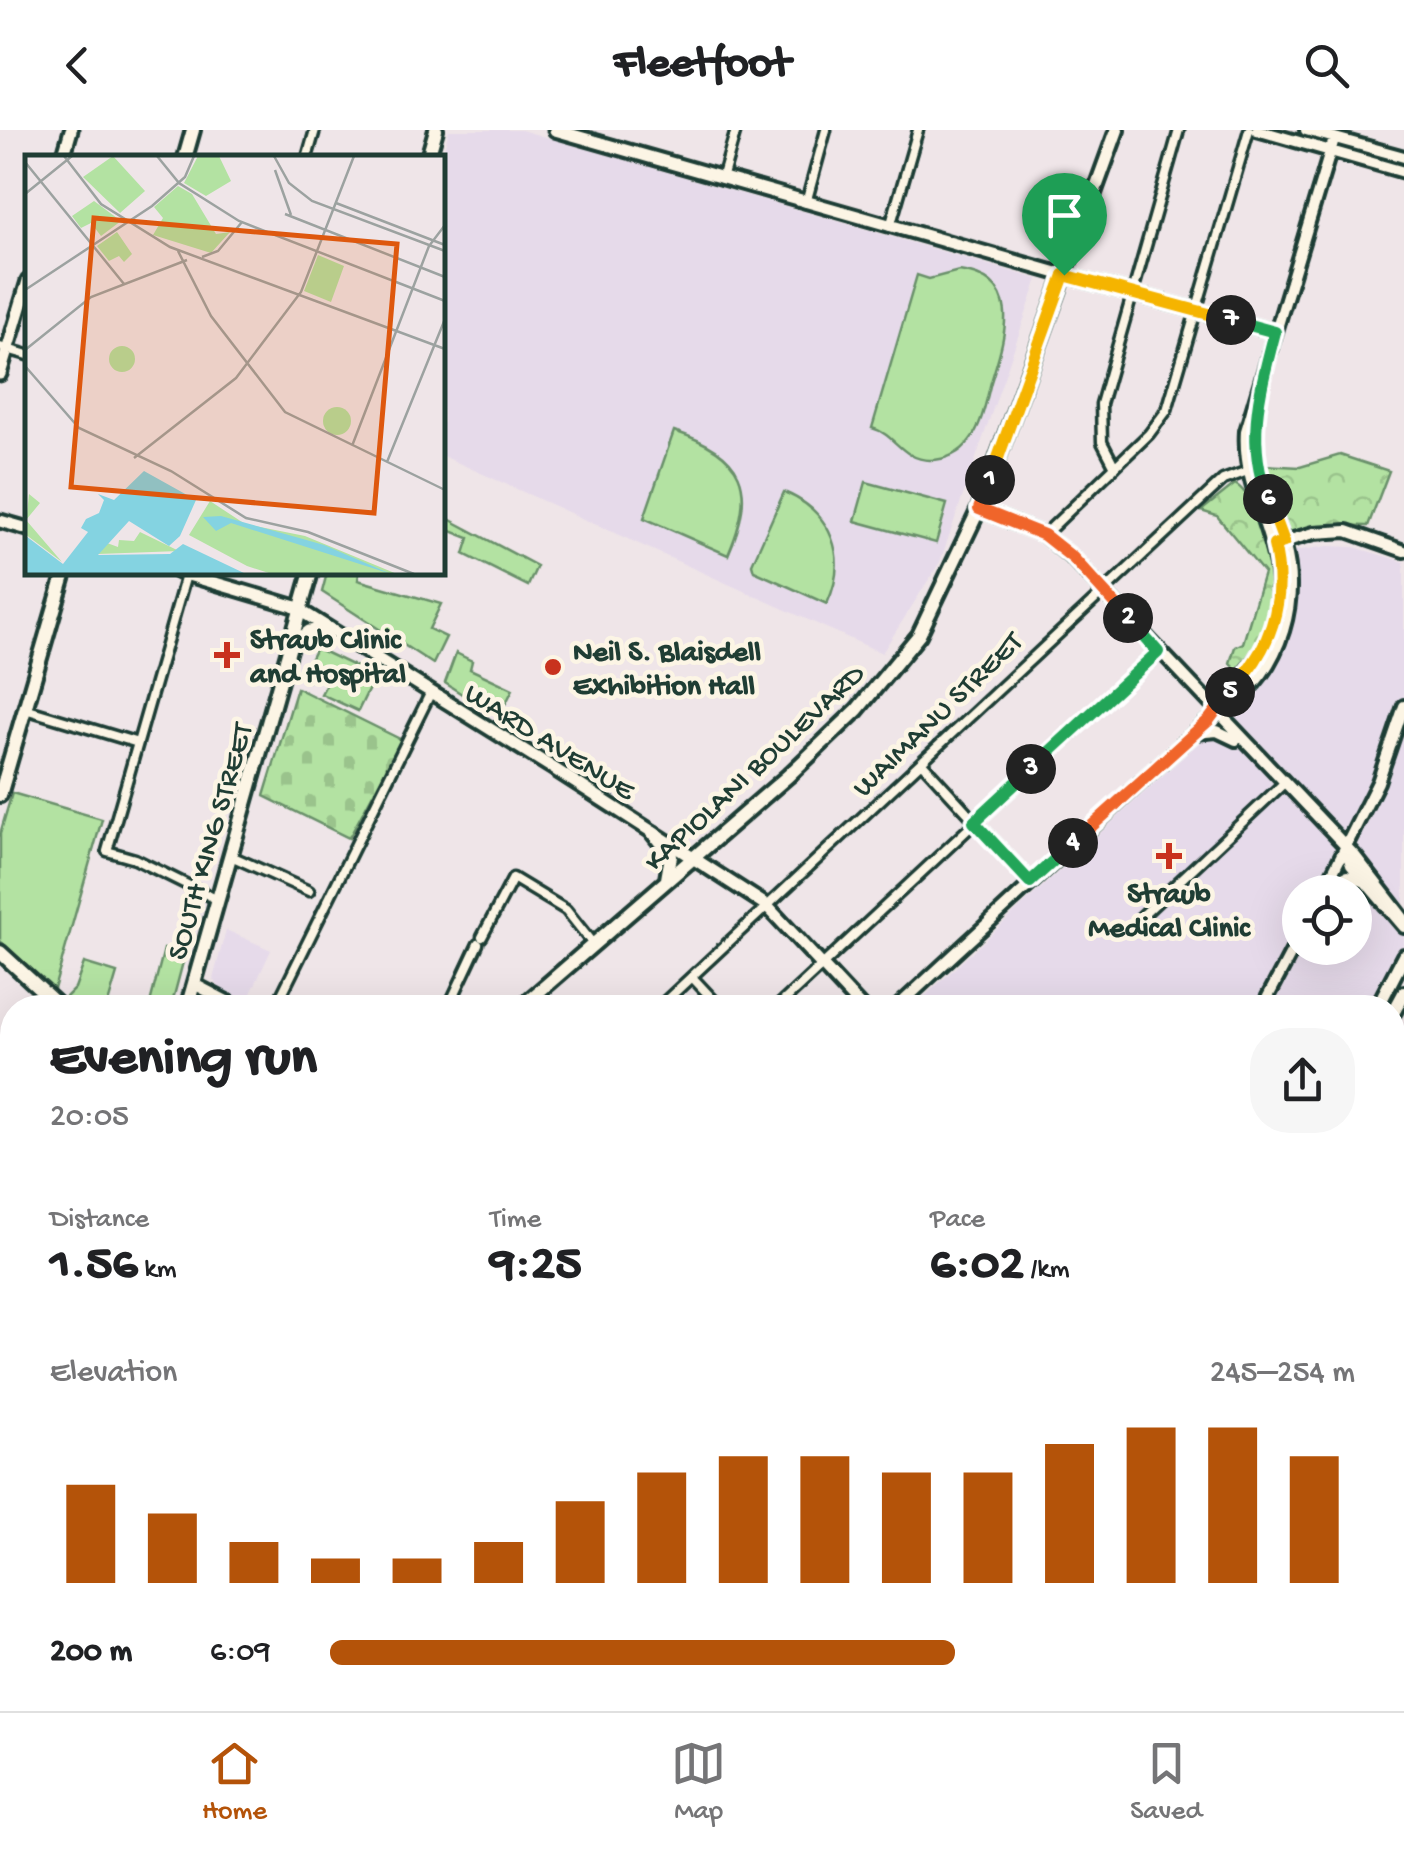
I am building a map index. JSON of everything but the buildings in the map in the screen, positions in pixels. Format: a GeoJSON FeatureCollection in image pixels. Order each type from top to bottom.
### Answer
{"type":"FeatureCollection","features":[{"type":"Feature","properties":{"kind":"main road"},"geometry":{"type":"LineString","coordinates":[[63,155],[70,130]]}},
{"type":"Feature","properties":{"kind":"main road"},"geometry":{"type":"LineString","coordinates":[[186,155],[193,130]]}},
{"type":"Feature","properties":{"kind":"main road"},"geometry":{"type":"LineString","coordinates":[[429,155],[436,130]]}},
{"type":"Feature","properties":{"kind":"main road"},"geometry":{"type":"LineString","coordinates":[[555,130],[596,136],[722,179],[1064,275]]}},
{"type":"Feature","properties":{"kind":"main road","name":"KAPIOLANI BOULEVARD"},"geometry":{"type":"LineString","coordinates":[[535,995],[812,753],[892,671],[929,619],[979,509],[1118,130]]}},
{"type":"Feature","properties":{"kind":"main road"},"geometry":{"type":"LineString","coordinates":[[0,374],[4,348],[25,289]]}},
{"type":"Feature","properties":{"kind":"main road"},"geometry":{"type":"LineString","coordinates":[[0,521],[25,528]]}},
{"type":"Feature","properties":{"kind":"main road"},"geometry":{"type":"LineString","coordinates":[[0,795],[64,575]]}},
{"type":"Feature","properties":{"kind":"main road","name":"WARD AVENUE"},"geometry":{"type":"LineString","coordinates":[[185,575],[299,611],[694,859],[766,905],[850,995]]}},
{"type":"Feature","properties":{"kind":"main road","name":"SOUTH KING STREET"},"geometry":{"type":"LineString","coordinates":[[191,995],[310,575]]}},
{"type":"Feature","properties":{"kind":"main road"},"geometry":{"type":"LineString","coordinates":[[289,647],[308,631],[327,629]]}},
{"type":"Feature","properties":{"kind":"main road"},"geometry":{"type":"LineString","coordinates":[[653,834],[670,856],[666,882]]}},
{"type":"Feature","properties":{"kind":"main road"},"geometry":{"type":"LineString","coordinates":[[0,952],[46,995]]}},
{"type":"Feature","properties":{"kind":"main road"},"geometry":{"type":"LineString","coordinates":[[1384,995],[1404,956]]}},
{"type":"Feature","properties":{"kind":"street"},"geometry":{"type":"LineString","coordinates":[[308,155],[315,130]]}},
{"type":"Feature","properties":{"kind":"street"},"geometry":{"type":"LineString","coordinates":[[722,179],[736,130]]}},
{"type":"Feature","properties":{"kind":"street"},"geometry":{"type":"LineString","coordinates":[[806,203],[826,130]]}},
{"type":"Feature","properties":{"kind":"street"},"geometry":{"type":"LineString","coordinates":[[890,228],[918,130]]}},
{"type":"Feature","properties":{"kind":"street"},"geometry":{"type":"LineString","coordinates":[[1115,467],[1102,442],[1100,409],[1179,130]]}},
{"type":"Feature","properties":{"kind":"street"},"geometry":{"type":"LineString","coordinates":[[1044,535],[1167,410],[1249,130]]}},
{"type":"Feature","properties":{"kind":"street"},"geometry":{"type":"LineString","coordinates":[[1257,130],[1404,157]]}},
{"type":"Feature","properties":{"kind":"street"},"geometry":{"type":"LineString","coordinates":[[1306,130],[1331,146],[1404,172]]}},
{"type":"Feature","properties":{"kind":"street"},"geometry":{"type":"LineString","coordinates":[[910,995],[1259,675],[1284,631],[1291,591],[1279,543],[1252,469],[1254,414],[1331,146]]}},
{"type":"Feature","properties":{"kind":"street"},"geometry":{"type":"LineString","coordinates":[[1064,275],[1275,332]]}},
{"type":"Feature","properties":{"kind":"street","name":"WAIMANU STREET"},"geometry":{"type":"LineString","coordinates":[[672,995],[1222,480],[1252,469]]}},
{"type":"Feature","properties":{"kind":"street"},"geometry":{"type":"LineString","coordinates":[[979,509],[1044,535],[1103,590],[1402,914]]}},
{"type":"Feature","properties":{"kind":"street"},"geometry":{"type":"LineString","coordinates":[[1279,543],[1347,531],[1404,551]]}},
{"type":"Feature","properties":{"kind":"street"},"geometry":{"type":"LineString","coordinates":[[182,575],[107,851],[135,860],[218,900]]}},
{"type":"Feature","properties":{"kind":"street"},"geometry":{"type":"LineString","coordinates":[[789,995],[1158,652]]}},
{"type":"Feature","properties":{"kind":"street"},"geometry":{"type":"LineString","coordinates":[[281,995],[430,694]]}},
{"type":"Feature","properties":{"kind":"street"},"geometry":{"type":"LineString","coordinates":[[1332,875],[1378,782],[1404,706]]}},
{"type":"Feature","properties":{"kind":"street"},"geometry":{"type":"LineString","coordinates":[[26,708],[138,743]]}},
{"type":"Feature","properties":{"kind":"street"},"geometry":{"type":"LineString","coordinates":[[1194,733],[1217,731],[1243,743]]}},
{"type":"Feature","properties":{"kind":"street"},"geometry":{"type":"LineString","coordinates":[[922,763],[1030,882]]}},
{"type":"Feature","properties":{"kind":"street"},"geometry":{"type":"LineString","coordinates":[[1141,917],[1282,784]]}},
{"type":"Feature","properties":{"kind":"street"},"geometry":{"type":"LineString","coordinates":[[1346,849],[1361,875]]}},
{"type":"Feature","properties":{"kind":"street"},"geometry":{"type":"LineString","coordinates":[[230,856],[309,891]]}},
{"type":"Feature","properties":{"kind":"street"},"geometry":{"type":"LineString","coordinates":[[454,995],[513,878],[566,910],[594,944]]}},
{"type":"Feature","properties":{"kind":"street"},"geometry":{"type":"LineString","coordinates":[[1372,890],[1404,927]]}},
{"type":"Feature","properties":{"kind":"street"},"geometry":{"type":"LineString","coordinates":[[1269,995],[1285,965]]}},
{"type":"Feature","properties":{"kind":"street"},"geometry":{"type":"LineString","coordinates":[[692,977],[709,995]]}},
{"type":"Feature","properties":{"kind":"street"},"geometry":{"type":"LineString","coordinates":[[194,984],[215,995]]}},
{"type":"Feature","properties":{"kind":"shaded area"},"geometry":{"type":"Polygon","coordinates":[[[449,130],[521,130],[1038,279],[940,562],[882,653],[445,457],[443,155],[449,130]]]}},
{"type":"Feature","properties":{"kind":"shaded area"},"geometry":{"type":"Polygon","coordinates":[[[1354,547],[1404,562],[1404,943],[1376,995],[926,995],[1257,687],[1276,664],[1295,600],[1295,551],[1354,547]]]}},
{"type":"Feature","properties":{"kind":"shaded area"},"geometry":{"type":"Polygon","coordinates":[[[226,930],[271,950],[250,995],[234,995],[213,979],[226,930]]]}},
{"type":"Feature","properties":{"kind":"green space"},"geometry":{"type":"Polygon","coordinates":[[[959,271],[980,276],[1002,298],[1005,313],[1001,348],[981,420],[970,440],[947,457],[920,459],[872,428],[917,275],[929,279],[959,271]]]}},
{"type":"Feature","properties":{"kind":"green space"},"geometry":{"type":"Polygon","coordinates":[[[674,431],[716,450],[738,476],[743,492],[742,510],[728,555],[644,518],[674,431]]]}},
{"type":"Feature","properties":{"kind":"green space"},"geometry":{"type":"Polygon","coordinates":[[[1340,455],[1389,471],[1368,526],[1325,525],[1289,533],[1264,465],[1300,467],[1340,455]]]}},
{"type":"Feature","properties":{"kind":"green space"},"geometry":{"type":"Polygon","coordinates":[[[866,482],[947,504],[936,543],[855,521],[866,482]]]}},
{"type":"Feature","properties":{"kind":"green space"},"geometry":{"type":"Polygon","coordinates":[[[1235,484],[1247,496],[1254,513],[1270,583],[1270,602],[1261,638],[1240,673],[1230,663],[1235,647],[1243,643],[1264,573],[1217,516],[1201,511],[1235,484]]]}},
{"type":"Feature","properties":{"kind":"green space"},"geometry":{"type":"Polygon","coordinates":[[[784,492],[814,511],[832,538],[836,569],[827,604],[754,571],[752,564],[784,492]]]}},
{"type":"Feature","properties":{"kind":"green space"},"geometry":{"type":"Polygon","coordinates":[[[445,517],[537,566],[528,586],[464,554],[469,538],[445,529],[445,517]]]}},
{"type":"Feature","properties":{"kind":"green space"},"geometry":{"type":"Polygon","coordinates":[[[326,575],[359,575],[358,580],[441,604],[429,629],[446,637],[433,664],[322,592],[326,575]]]}},
{"type":"Feature","properties":{"kind":"green space"},"geometry":{"type":"Polygon","coordinates":[[[316,648],[375,676],[358,711],[321,694],[332,673],[317,665],[308,681],[301,678],[316,648]]]}},
{"type":"Feature","properties":{"kind":"green space"},"geometry":{"type":"Polygon","coordinates":[[[456,653],[472,661],[470,669],[513,689],[506,703],[484,694],[468,698],[445,683],[456,653]]]}},
{"type":"Feature","properties":{"kind":"green space"},"geometry":{"type":"Polygon","coordinates":[[[297,688],[402,740],[349,838],[264,796],[297,688]]]}},
{"type":"Feature","properties":{"kind":"green space"},"geometry":{"type":"Polygon","coordinates":[[[12,793],[102,819],[54,989],[0,941],[0,834],[12,793]]]}},
{"type":"Feature","properties":{"kind":"green space"},"geometry":{"type":"Polygon","coordinates":[[[164,949],[180,953],[183,962],[174,995],[152,995],[164,949]]]}},
{"type":"Feature","properties":{"kind":"green space"},"geometry":{"type":"Polygon","coordinates":[[[84,963],[117,973],[111,995],[68,995],[75,988],[84,963]]]}},
{"type":"Feature","properties":{"kind":"place","name":"Straub Clinic and Hospital"},"geometry":{"type":"Point","coordinates":[227,655]}},
{"type":"Feature","properties":{"kind":"place","name":"Neil S. Blaisdell Exhibition Hall"},"geometry":{"type":"Point","coordinates":[553,667]}},
{"type":"Feature","properties":{"kind":"place","name":"Straub Medical Clinic"},"geometry":{"type":"Point","coordinates":[1169,856]}},
{"type":"Feature","properties":{"kind":"route"},"geometry":{"type":"LineString","coordinates":[[1064,275],[1275,332],[1254,414],[1262,486],[1284,542],[1274,545],[1280,589],[1274,625],[1248,674],[1209,720],[1030,882],[974,822],[1158,652],[1073,558],[1044,535],[979,509],[1064,275]]}}]}
